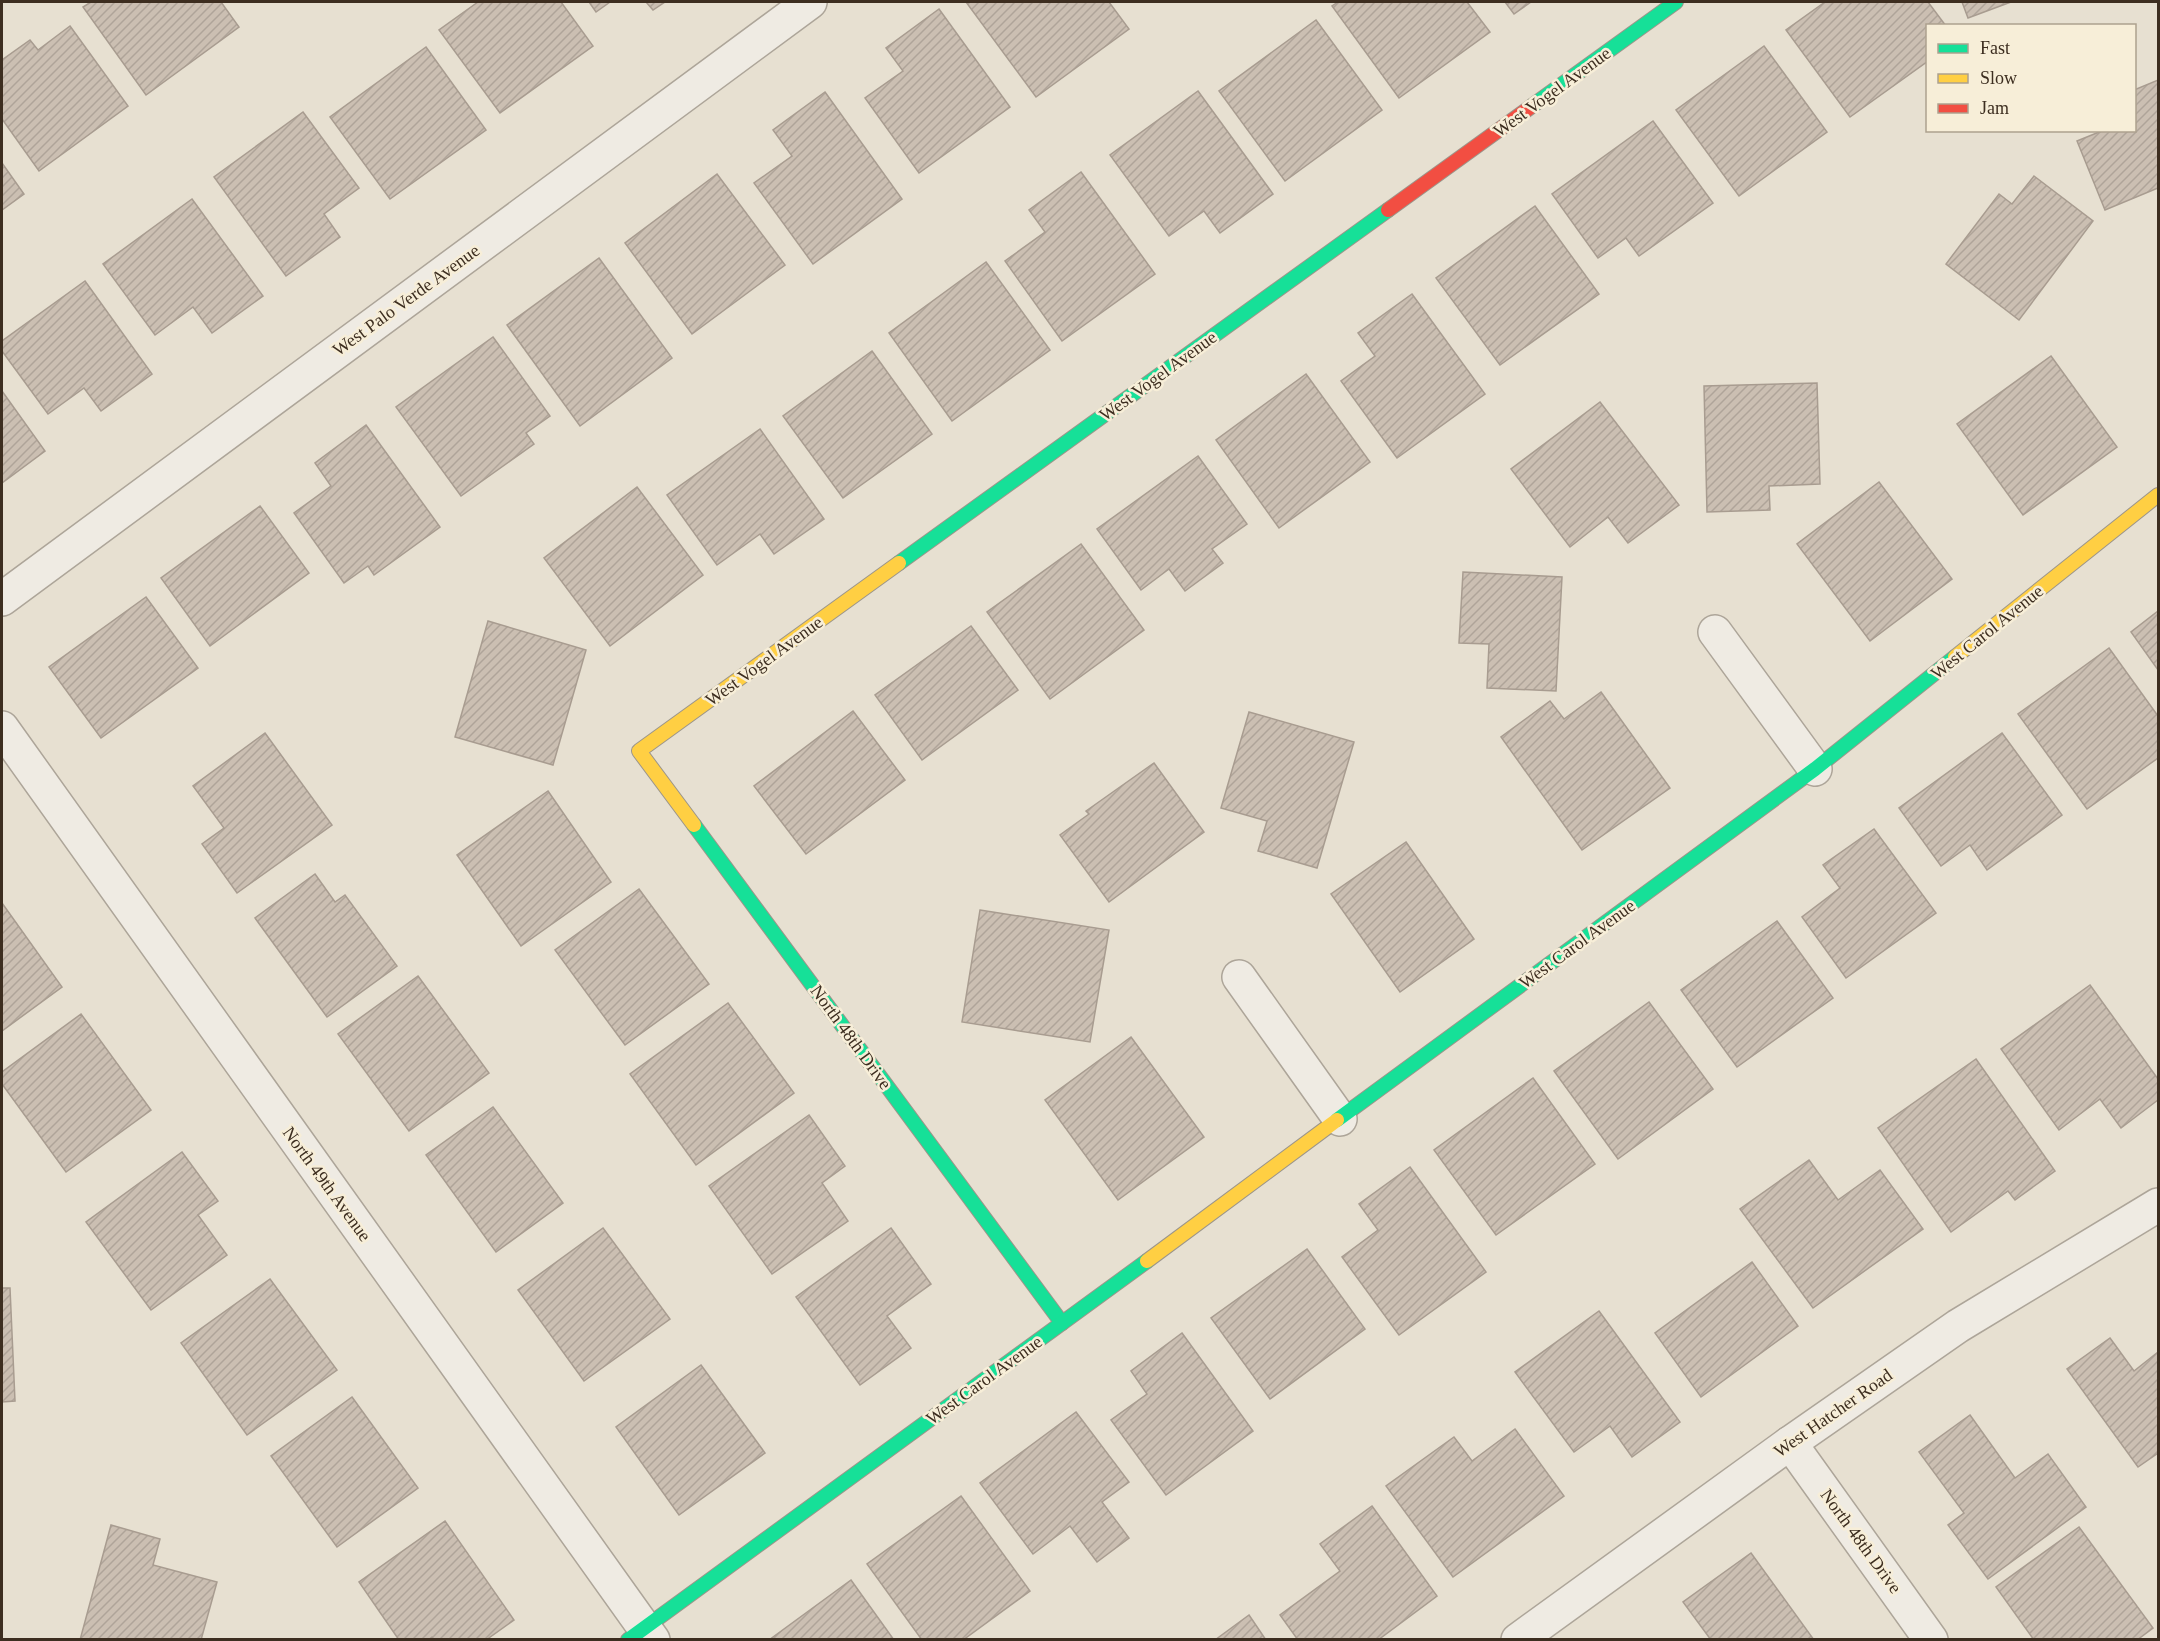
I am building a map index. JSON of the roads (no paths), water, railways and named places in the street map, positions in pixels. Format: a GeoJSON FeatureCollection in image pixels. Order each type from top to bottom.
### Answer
{"type":"FeatureCollection","features":[{"type":"Feature","properties":{"kind":"street","name":"West Palo Verde Avenue"},"geometry":{"type":"LineString","coordinates":[[2,599],[810,2]]}},
{"type":"Feature","properties":{"kind":"street","name":"West Vogel Avenue"},"geometry":{"type":"LineString","coordinates":[[639,751],[1676,2]]}},
{"type":"Feature","properties":{"kind":"street","name":"West Carol Avenue"},"geometry":{"type":"LineString","coordinates":[[642,1636],[1062,1323],[1815,769],[2158,495]]}},
{"type":"Feature","properties":{"kind":"street"},"geometry":{"type":"LineString","coordinates":[[1715,632],[1815,769]]}},
{"type":"Feature","properties":{"kind":"street","name":"North 49th Avenue"},"geometry":{"type":"LineString","coordinates":[[2,729],[642,1636]]}},
{"type":"Feature","properties":{"kind":"street","name":"North 48th Drive"},"geometry":{"type":"LineString","coordinates":[[639,751],[1062,1323]]}},
{"type":"Feature","properties":{"kind":"street"},"geometry":{"type":"LineString","coordinates":[[1239,977],[1340,1119]]}},
{"type":"Feature","properties":{"kind":"street","name":"West Hatcher Road"},"geometry":{"type":"LineString","coordinates":[[1518,1640],[1790,1443],[1958,1326],[2158,1205]]}},
{"type":"Feature","properties":{"kind":"street","name":"North 48th Drive"},"geometry":{"type":"LineString","coordinates":[[1790,1443],[1931,1640]]}}]}
